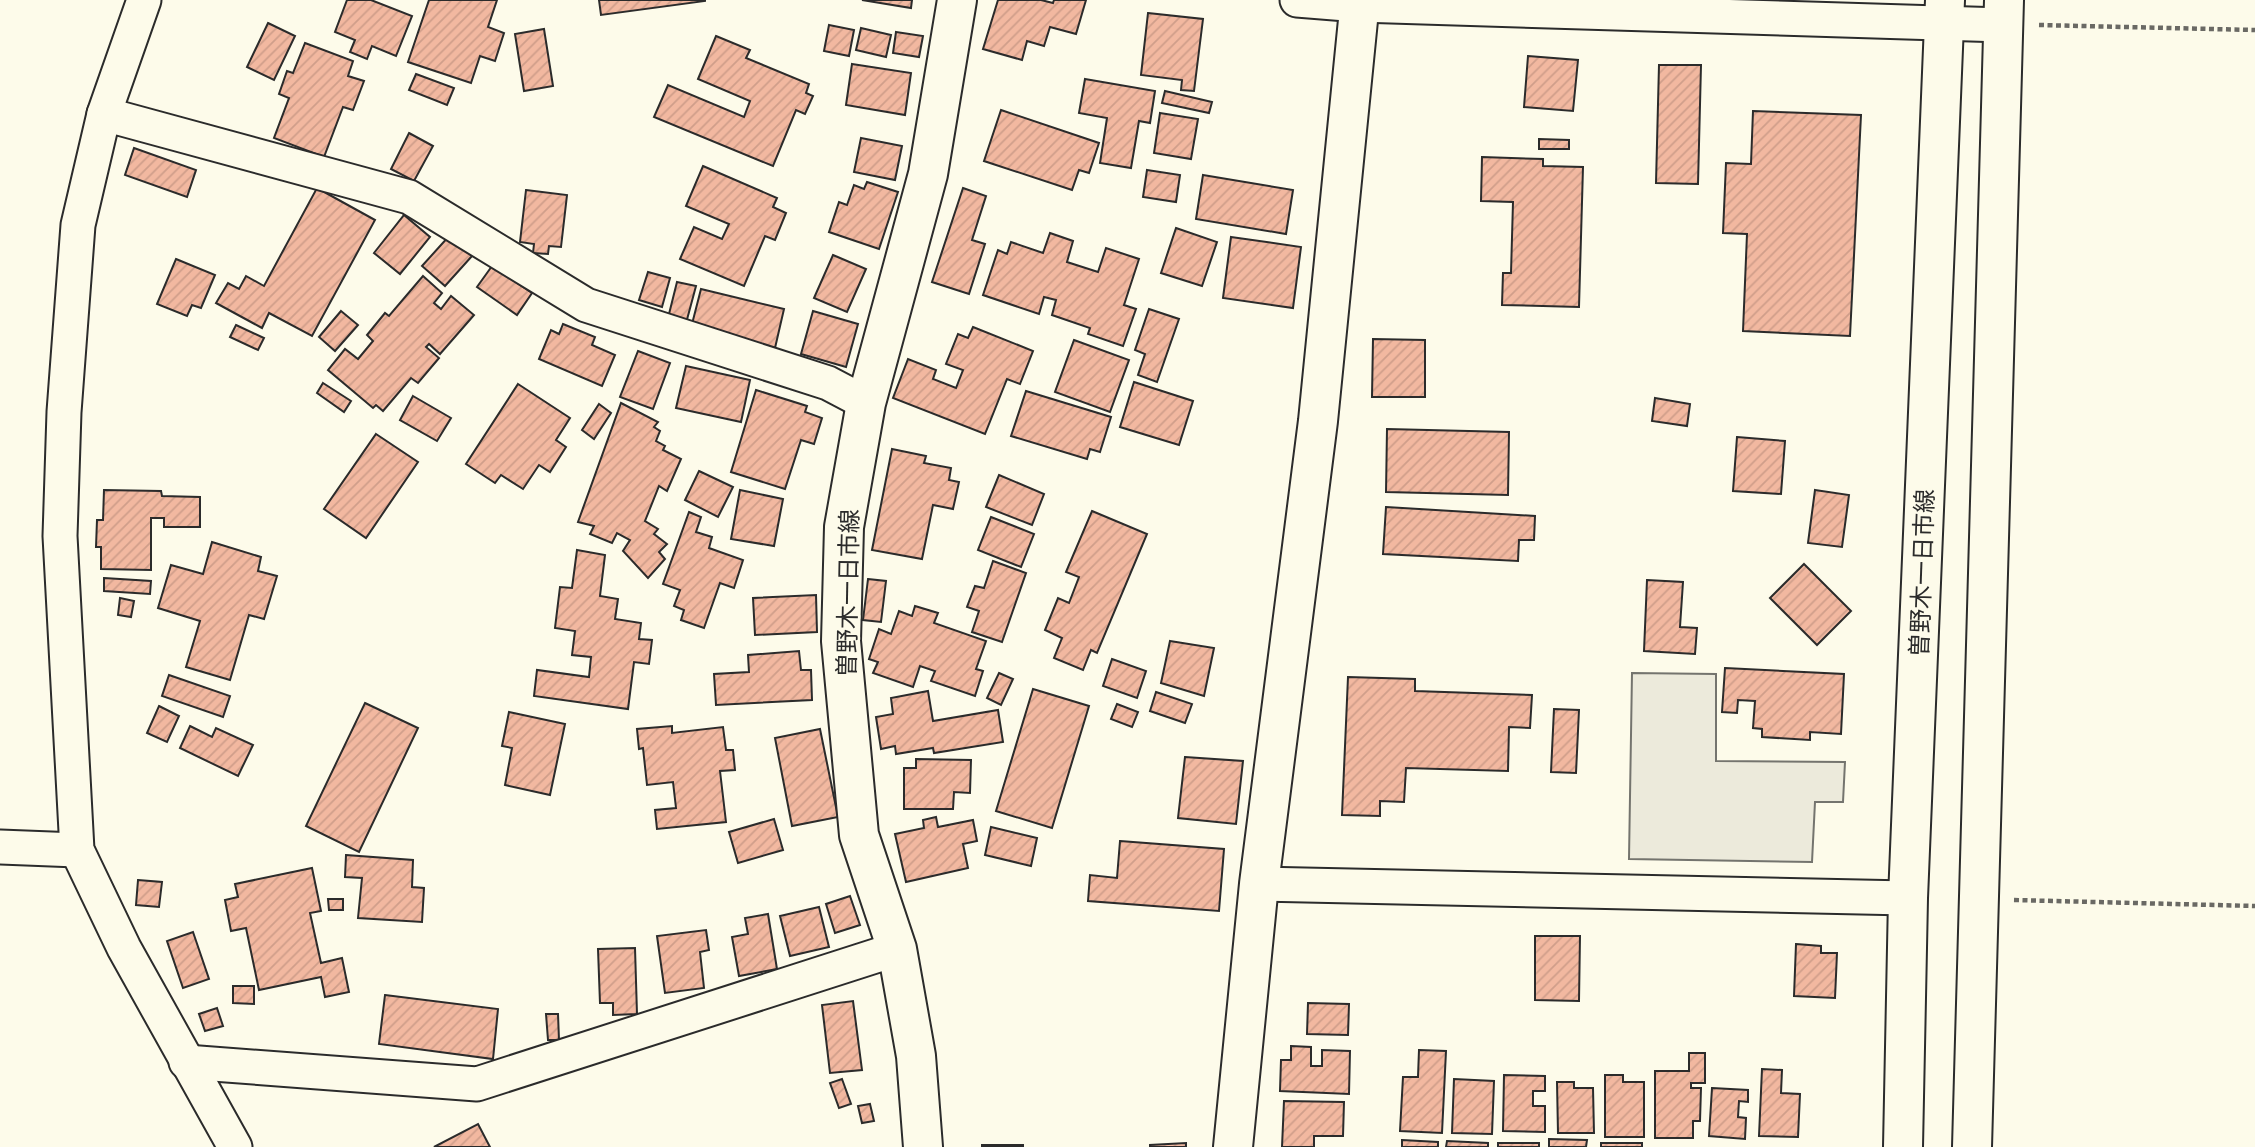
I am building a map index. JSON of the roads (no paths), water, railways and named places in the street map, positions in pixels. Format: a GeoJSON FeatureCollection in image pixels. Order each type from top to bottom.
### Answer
{"type":"FeatureCollection","features":[{"type":"Feature","properties":{"kind":"main road","name":"曽野木一日市線"},"geometry":{"type":"LineString","coordinates":[[923,1147],[916,1056],[897,949],[859,835],[841,641],[844,527],[866,403],[928,174],[957,0]]}},
{"type":"Feature","properties":{"kind":"main road"},"geometry":{"type":"LineString","coordinates":[[1233,1147],[1259,884],[1318,421],[1359,2]]}},
{"type":"Feature","properties":{"kind":"main road","name":"曽野木一日市線"},"geometry":{"type":"LineString","coordinates":[[1903,1147],[1908,898],[1945,11]]}},
{"type":"Feature","properties":{"kind":"main road"},"geometry":{"type":"LineString","coordinates":[[1972,1147],[2003,13]]}},
{"type":"Feature","properties":{"kind":"street"},"geometry":{"type":"LineString","coordinates":[[144,0],[104,114],[78,225],[64,426],[60,536],[77,850],[124,948],[235,1147]]}},
{"type":"Feature","properties":{"kind":"street"},"geometry":{"type":"LineString","coordinates":[[1297,0],[2003,13]]}},
{"type":"Feature","properties":{"kind":"street"},"geometry":{"type":"LineString","coordinates":[[104,114],[409,197],[586,305],[828,383],[866,403]]}},
{"type":"Feature","properties":{"kind":"street"},"geometry":{"type":"LineString","coordinates":[[0,847],[77,850]]}},
{"type":"Feature","properties":{"kind":"street"},"geometry":{"type":"LineString","coordinates":[[1259,884],[1908,898]]}},
{"type":"Feature","properties":{"kind":"street"},"geometry":{"type":"LineString","coordinates":[[186,1062],[477,1084],[897,949]]}}]}
